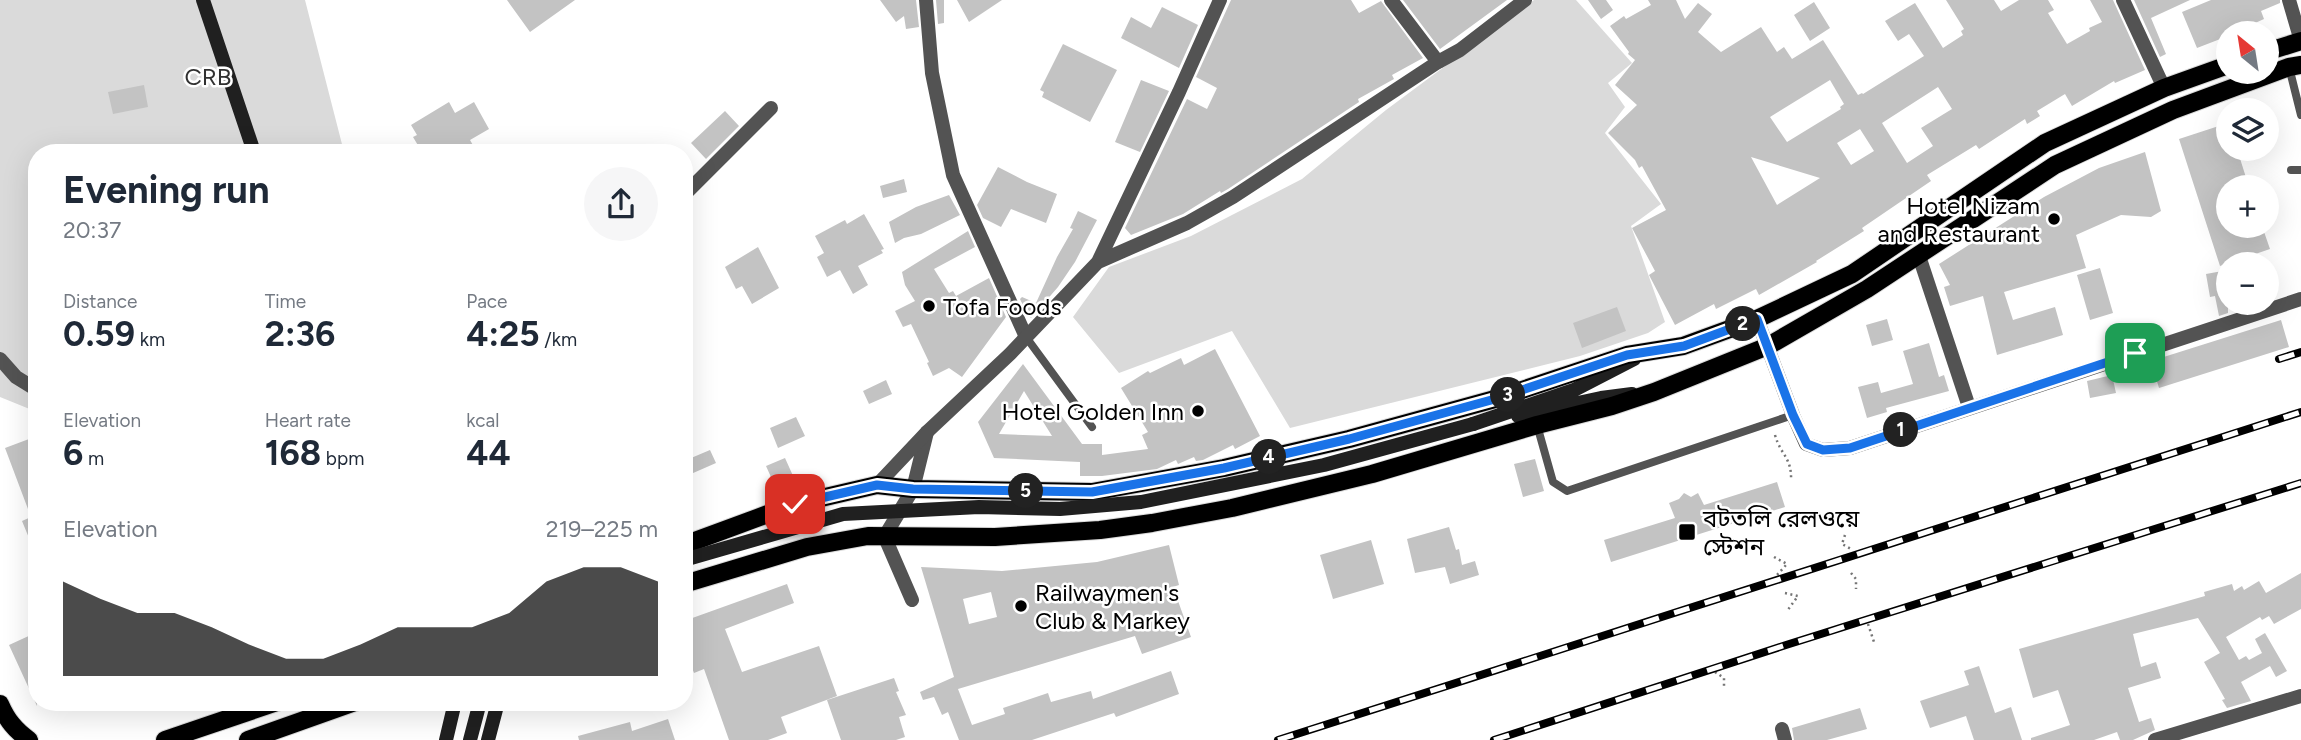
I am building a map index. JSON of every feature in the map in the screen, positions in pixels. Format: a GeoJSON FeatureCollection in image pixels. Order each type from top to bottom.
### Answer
{"type":"FeatureCollection","features":[{"type":"Feature","properties":{"kind":"main road"},"geometry":{"type":"LineString","coordinates":[[203,0],[251,144]]}},
{"type":"Feature","properties":{"kind":"main road"},"geometry":{"type":"LineString","coordinates":[[2279,48],[2301,41]]}},
{"type":"Feature","properties":{"kind":"main road"},"geometry":{"type":"LineString","coordinates":[[693,581],[807,547],[886,534],[995,537],[1100,530],[1232,508],[1359,477],[1612,406],[1768,346],[1867,289],[2055,164],[2173,110],[2295,66]]}},
{"type":"Feature","properties":{"kind":"main road"},"geometry":{"type":"LineString","coordinates":[[693,542],[795,504],[877,485],[913,489],[1092,492],[1224,468],[1349,439],[1495,399],[1627,355],[1684,346],[1757,319],[1852,274],[2045,143],[2164,88],[2216,69]]}},
{"type":"Feature","properties":{"kind":"main road"},"geometry":{"type":"LineString","coordinates":[[693,557],[843,514],[979,507],[1060,509],[1140,502],[1324,465],[1473,424],[1573,390],[1648,351]]}},
{"type":"Feature","properties":{"kind":"main road"},"geometry":{"type":"LineString","coordinates":[[1473,424],[1601,398],[1654,392]]}},
{"type":"Feature","properties":{"kind":"main road"},"geometry":{"type":"LineString","coordinates":[[0,704],[17,732],[29,740]]}},
{"type":"Feature","properties":{"kind":"main road"},"geometry":{"type":"LineString","coordinates":[[165,740],[250,711]]}},
{"type":"Feature","properties":{"kind":"main road"},"geometry":{"type":"LineString","coordinates":[[248,740],[330,711]]}},
{"type":"Feature","properties":{"kind":"main road"},"geometry":{"type":"LineString","coordinates":[[446,740],[453,711]]}},
{"type":"Feature","properties":{"kind":"main road"},"geometry":{"type":"LineString","coordinates":[[470,740],[478,711]]}},
{"type":"Feature","properties":{"kind":"main road"},"geometry":{"type":"LineString","coordinates":[[488,740],[496,711]]}},
{"type":"Feature","properties":{"kind":"street"},"geometry":{"type":"LineString","coordinates":[[926,0],[932,73],[953,175],[1026,337]]}},
{"type":"Feature","properties":{"kind":"street"},"geometry":{"type":"LineString","coordinates":[[877,485],[1098,262],[1220,0]]}},
{"type":"Feature","properties":{"kind":"street"},"geometry":{"type":"LineString","coordinates":[[1391,0],[1437,62]]}},
{"type":"Feature","properties":{"kind":"street"},"geometry":{"type":"LineString","coordinates":[[1098,262],[1187,223],[1233,197],[1437,62],[1460,50],[1525,0]]}},
{"type":"Feature","properties":{"kind":"street"},"geometry":{"type":"LineString","coordinates":[[2123,0],[2164,88]]}},
{"type":"Feature","properties":{"kind":"street"},"geometry":{"type":"LineString","coordinates":[[2289,0],[2301,41]]}},
{"type":"Feature","properties":{"kind":"street"},"geometry":{"type":"LineString","coordinates":[[693,186],[771,107]]}},
{"type":"Feature","properties":{"kind":"street"},"geometry":{"type":"LineString","coordinates":[[1919,256],[1969,407]]}},
{"type":"Feature","properties":{"kind":"street"},"geometry":{"type":"LineString","coordinates":[[1757,319],[1793,415],[1807,444],[1823,450],[1850,448],[2301,299]]}},
{"type":"Feature","properties":{"kind":"street"},"geometry":{"type":"LineString","coordinates":[[0,359],[16,377],[28,384]]}},
{"type":"Feature","properties":{"kind":"street"},"geometry":{"type":"LineString","coordinates":[[912,600],[886,540],[886,534],[913,489],[928,432]]}},
{"type":"Feature","properties":{"kind":"street"},"geometry":{"type":"LineString","coordinates":[[2155,740],[2301,696]]}},
{"type":"Feature","properties":{"kind":"lane"},"geometry":{"type":"LineString","coordinates":[[2295,66],[2301,115]]}},
{"type":"Feature","properties":{"kind":"lane"},"geometry":{"type":"LineString","coordinates":[[2291,170],[2301,170]]}},
{"type":"Feature","properties":{"kind":"lane"},"geometry":{"type":"LineString","coordinates":[[1026,337],[1093,427]]}},
{"type":"Feature","properties":{"kind":"lane"},"geometry":{"type":"LineString","coordinates":[[1537,425],[1553,482],[1567,491],[1793,415]]}},
{"type":"Feature","properties":{"kind":"path"},"geometry":{"type":"LineString","coordinates":[[1772,422],[1779,447],[1792,464],[1791,481]]}},
{"type":"Feature","properties":{"kind":"path"},"geometry":{"type":"LineString","coordinates":[[1845,535],[1842,544],[1851,549]]}},
{"type":"Feature","properties":{"kind":"path"},"geometry":{"type":"LineString","coordinates":[[1774,557],[1787,564],[1777,575]]}},
{"type":"Feature","properties":{"kind":"path"},"geometry":{"type":"LineString","coordinates":[[1851,573],[1856,579],[1856,589]]}},
{"type":"Feature","properties":{"kind":"path"},"geometry":{"type":"LineString","coordinates":[[1785,593],[1798,596],[1787,611]]}},
{"type":"Feature","properties":{"kind":"path"},"geometry":{"type":"LineString","coordinates":[[1868,624],[1874,642]]}},
{"type":"Feature","properties":{"kind":"path"},"geometry":{"type":"LineString","coordinates":[[1716,672],[1724,678],[1724,689]]}},
{"type":"Feature","properties":{"kind":"green space","name":"CRB"},"geometry":{"type":"Polygon","coordinates":[[[0,0],[305,0],[342,144],[28,144],[28,408],[0,397],[0,0]]]}},
{"type":"Feature","properties":{"kind":"green space"},"geometry":{"type":"Polygon","coordinates":[[[1534,0],[1576,0],[1632,63],[1608,83],[1625,107],[1605,133],[1661,204],[1631,226],[1665,322],[1648,333],[1580,356],[1290,428],[1232,331],[1119,373],[1073,317],[1109,267],[1191,236],[1302,179],[1386,110],[1534,0]]]}},
{"type":"Feature","properties":{"kind":"building"},"geometry":{"type":"Polygon","coordinates":[[[507,0],[575,0],[530,32],[507,0]]]}},
{"type":"Feature","properties":{"kind":"building"},"geometry":{"type":"Polygon","coordinates":[[[880,0],[916,0],[919,27],[906,29],[904,16],[896,22],[880,0]]]}},
{"type":"Feature","properties":{"kind":"building"},"geometry":{"type":"Polygon","coordinates":[[[936,0],[944,0],[944,23],[938,24],[936,0]]]}},
{"type":"Feature","properties":{"kind":"building"},"geometry":{"type":"Polygon","coordinates":[[[957,0],[1002,0],[969,22],[957,0]]]}},
{"type":"Feature","properties":{"kind":"building"},"geometry":{"type":"Polygon","coordinates":[[[1231,0],[1351,0],[1359,13],[1381,1],[1423,58],[1392,75],[1394,79],[1358,99],[1359,102],[1228,189],[1221,193],[1220,191],[1183,214],[1131,235],[1125,228],[1187,99],[1207,109],[1217,88],[1196,77],[1231,0]]]}},
{"type":"Feature","properties":{"kind":"building"},"geometry":{"type":"Polygon","coordinates":[[[1403,0],[1507,0],[1440,49],[1403,0]]]}},
{"type":"Feature","properties":{"kind":"building"},"geometry":{"type":"Polygon","coordinates":[[[1588,0],[1606,0],[1613,10],[1601,19],[1588,0]]]}},
{"type":"Feature","properties":{"kind":"building"},"geometry":{"type":"Polygon","coordinates":[[[1648,0],[1676,0],[1685,19],[1698,3],[1712,14],[1698,32],[1721,52],[1761,27],[1777,52],[1784,47],[1792,59],[1823,40],[1858,95],[1924,56],[1909,34],[1898,41],[1885,21],[1915,3],[1943,48],[1963,35],[1961,31],[1964,29],[1946,0],[1994,0],[2001,11],[2019,0],[2048,0],[2054,10],[2048,13],[2067,44],[2102,22],[2090,0],[2113,0],[2145,70],[2115,83],[2114,81],[2072,106],[2065,94],[2037,111],[2040,116],[2027,124],[2025,119],[1979,149],[1976,145],[1927,175],[1931,181],[1817,262],[1759,295],[1756,289],[1716,309],[1714,304],[1675,325],[1649,275],[1655,271],[1632,228],[1666,210],[1642,166],[1639,168],[1635,160],[1608,133],[1637,105],[1615,85],[1635,60],[1610,26],[1624,16],[1626,19],[1651,5],[1648,0]],[[1830,80],[1770,117],[1787,142],[1841,109],[1844,104],[1830,80]],[[1938,87],[1882,123],[1907,163],[1933,146],[1921,128],[1952,109],[1938,87]],[[1860,129],[1837,143],[1851,165],[1874,151],[1860,129]],[[1751,157],[1777,205],[1820,178],[1751,157]]]}},
{"type":"Feature","properties":{"kind":"building"},"geometry":{"type":"Polygon","coordinates":[[[2134,0],[2190,0],[2151,18],[2166,54],[2160,57],[2134,0]]]}},
{"type":"Feature","properties":{"kind":"building"},"geometry":{"type":"Polygon","coordinates":[[[2211,0],[2280,0],[2280,3],[2261,11],[2264,19],[2260,21],[2216,21],[2216,41],[2197,48],[2182,12],[2211,0]]]}},
{"type":"Feature","properties":{"kind":"building"},"geometry":{"type":"Polygon","coordinates":[[[1814,2],[1830,28],[1810,41],[1794,15],[1814,2]]]}},
{"type":"Feature","properties":{"kind":"building"},"geometry":{"type":"Polygon","coordinates":[[[1162,7],[1198,25],[1179,68],[1121,38],[1131,17],[1151,28],[1162,7]]]}},
{"type":"Feature","properties":{"kind":"building"},"geometry":{"type":"Polygon","coordinates":[[[1063,44],[1117,70],[1090,122],[1042,97],[1044,92],[1040,90],[1063,44]]]}},
{"type":"Feature","properties":{"kind":"building"},"geometry":{"type":"Polygon","coordinates":[[[1141,80],[1169,91],[1140,152],[1115,142],[1141,80]]]}},
{"type":"Feature","properties":{"kind":"building"},"geometry":{"type":"Polygon","coordinates":[[[144,85],[148,107],[113,114],[108,92],[144,85]]]}},
{"type":"Feature","properties":{"kind":"building"},"geometry":{"type":"Polygon","coordinates":[[[449,102],[455,113],[474,102],[489,129],[470,140],[472,144],[417,144],[413,137],[417,135],[411,125],[449,102]]]}},
{"type":"Feature","properties":{"kind":"building"},"geometry":{"type":"Polygon","coordinates":[[[725,111],[739,126],[706,159],[691,143],[725,111]]]}},
{"type":"Feature","properties":{"kind":"building"},"geometry":{"type":"Polygon","coordinates":[[[2216,127],[2216,161],[2241,161],[2245,175],[2216,175],[2216,238],[2266,238],[2270,249],[2261,252],[2216,254],[2179,139],[2216,127]]]}},
{"type":"Feature","properties":{"kind":"building"},"geometry":{"type":"Polygon","coordinates":[[[2145,152],[2161,211],[2151,217],[2121,215],[2076,235],[2086,268],[2004,292],[2013,320],[2055,307],[2063,335],[1997,355],[1983,296],[1950,306],[1944,287],[1950,285],[1939,264],[2044,197],[2099,168],[2145,152]]]}},
{"type":"Feature","properties":{"kind":"building"},"geometry":{"type":"Polygon","coordinates":[[[998,167],[1057,194],[1046,223],[1011,209],[1001,227],[983,218],[977,205],[998,167]]]}},
{"type":"Feature","properties":{"kind":"building"},"geometry":{"type":"Polygon","coordinates":[[[904,179],[907,192],[883,198],[880,186],[904,179]]]}},
{"type":"Feature","properties":{"kind":"building"},"geometry":{"type":"Polygon","coordinates":[[[949,195],[960,215],[895,243],[889,222],[916,207],[949,195]]]}},
{"type":"Feature","properties":{"kind":"building"},"geometry":{"type":"Polygon","coordinates":[[[1078,211],[1097,220],[1075,262],[1031,318],[1020,299],[1022,297],[1036,303],[1073,229],[1070,228],[1078,211]]]}},
{"type":"Feature","properties":{"kind":"building"},"geometry":{"type":"Polygon","coordinates":[[[864,214],[884,249],[881,250],[883,253],[858,266],[868,285],[853,294],[840,270],[827,277],[817,257],[824,253],[815,236],[845,220],[847,224],[864,214]]]}},
{"type":"Feature","properties":{"kind":"building"},"geometry":{"type":"Polygon","coordinates":[[[968,231],[975,247],[934,269],[949,293],[953,291],[956,296],[989,278],[1006,317],[962,377],[949,368],[933,376],[911,324],[903,327],[895,311],[915,301],[905,285],[902,272],[968,231]]]}},
{"type":"Feature","properties":{"kind":"building"},"geometry":{"type":"Polygon","coordinates":[[[758,247],[779,288],[752,304],[742,286],[736,289],[725,267],[758,247]]]}},
{"type":"Feature","properties":{"kind":"building"},"geometry":{"type":"Polygon","coordinates":[[[2100,268],[2113,313],[2090,320],[2077,275],[2100,268]]]}},
{"type":"Feature","properties":{"kind":"building"},"geometry":{"type":"Polygon","coordinates":[[[2216,272],[2216,301],[2215,296],[2210,297],[2206,274],[2216,272]]]}},
{"type":"Feature","properties":{"kind":"building"},"geometry":{"type":"Polygon","coordinates":[[[1617,307],[1626,331],[1582,348],[1573,323],[1617,307]]]}},
{"type":"Feature","properties":{"kind":"building"},"geometry":{"type":"Polygon","coordinates":[[[1887,319],[1893,340],[1872,346],[1866,325],[1887,319]]]}},
{"type":"Feature","properties":{"kind":"building"},"geometry":{"type":"Polygon","coordinates":[[[2281,320],[2289,347],[2159,388],[2151,361],[2281,320]]]}},
{"type":"Feature","properties":{"kind":"building"},"geometry":{"type":"Polygon","coordinates":[[[1929,343],[1939,377],[1944,375],[1949,391],[1886,408],[1887,412],[1867,418],[1858,387],[1878,382],[1881,393],[1913,384],[1903,351],[1929,343]]]}},
{"type":"Feature","properties":{"kind":"building"},"geometry":{"type":"Polygon","coordinates":[[[1215,349],[1260,436],[1235,449],[1233,445],[1203,460],[1196,461],[1194,457],[1178,464],[1176,460],[1157,469],[1080,476],[1080,462],[994,458],[978,422],[1023,364],[1082,444],[1102,444],[1102,455],[1148,449],[1142,435],[1148,432],[1121,388],[1148,371],[1150,373],[1181,358],[1184,365],[1215,349]],[[1024,391],[999,434],[1052,436],[1024,391]]]}},
{"type":"Feature","properties":{"kind":"building"},"geometry":{"type":"Polygon","coordinates":[[[2112,375],[2116,393],[2090,398],[2087,381],[2112,375]]]}},
{"type":"Feature","properties":{"kind":"building"},"geometry":{"type":"Polygon","coordinates":[[[886,380],[892,394],[869,404],[863,391],[886,380]]]}},
{"type":"Feature","properties":{"kind":"building"},"geometry":{"type":"Polygon","coordinates":[[[796,417],[805,436],[778,448],[770,428],[796,417]]]}},
{"type":"Feature","properties":{"kind":"building"},"geometry":{"type":"Polygon","coordinates":[[[28,439],[28,509],[5,448],[28,439]]]}},
{"type":"Feature","properties":{"kind":"building"},"geometry":{"type":"Polygon","coordinates":[[[710,450],[716,463],[693,473],[693,457],[710,450]]]}},
{"type":"Feature","properties":{"kind":"building"},"geometry":{"type":"Polygon","coordinates":[[[785,458],[794,478],[775,486],[766,466],[785,458]]]}},
{"type":"Feature","properties":{"kind":"building"},"geometry":{"type":"Polygon","coordinates":[[[1535,459],[1544,491],[1523,497],[1514,464],[1535,459]]]}},
{"type":"Feature","properties":{"kind":"building"},"geometry":{"type":"Polygon","coordinates":[[[1777,482],[1785,507],[1611,562],[1604,540],[1675,518],[1669,503],[1679,499],[1684,493],[1691,497],[1698,493],[1704,505],[1777,482]]]}},
{"type":"Feature","properties":{"kind":"building"},"geometry":{"type":"Polygon","coordinates":[[[28,518],[28,536],[22,521],[28,518]]]}},
{"type":"Feature","properties":{"kind":"building"},"geometry":{"type":"Polygon","coordinates":[[[1449,527],[1456,550],[1459,549],[1462,565],[1475,561],[1479,575],[1450,584],[1445,567],[1415,573],[1407,539],[1449,527]]]}},
{"type":"Feature","properties":{"kind":"building"},"geometry":{"type":"Polygon","coordinates":[[[1371,540],[1384,584],[1333,599],[1320,555],[1371,540]]]}},
{"type":"Feature","properties":{"kind":"building"},"geometry":{"type":"Polygon","coordinates":[[[1169,545],[1179,585],[1173,587],[1191,637],[1142,654],[1135,636],[958,689],[972,725],[1005,714],[1003,708],[1048,693],[1051,702],[1091,691],[1093,699],[1171,671],[1179,694],[1116,717],[1114,713],[1032,740],[959,740],[948,712],[942,715],[934,697],[923,700],[920,692],[954,677],[921,567],[1002,571],[1097,562],[1169,545]],[[991,592],[963,599],[969,624],[997,617],[991,592]]]}},
{"type":"Feature","properties":{"kind":"building"},"geometry":{"type":"Polygon","coordinates":[[[2301,573],[2301,609],[2274,624],[2269,616],[2262,620],[2260,617],[2226,637],[2239,660],[2246,656],[2249,660],[2262,653],[2255,639],[2265,633],[2287,671],[2276,677],[2270,666],[2241,682],[2251,701],[2227,708],[2222,700],[2225,699],[2204,662],[2220,653],[2198,618],[2133,634],[2141,667],[2156,662],[2161,678],[2128,688],[2139,722],[2151,718],[2155,730],[2133,740],[2120,740],[2117,732],[2094,740],[2031,740],[2070,725],[2058,690],[2033,698],[2019,649],[2205,596],[2204,592],[2232,584],[2234,591],[2242,586],[2244,590],[2259,581],[2266,593],[2301,573]]]}},
{"type":"Feature","properties":{"kind":"building"},"geometry":{"type":"Polygon","coordinates":[[[787,584],[794,603],[725,629],[742,672],[819,646],[837,696],[781,717],[787,733],[768,740],[729,740],[704,669],[694,673],[693,670],[693,618],[787,584]]]}},
{"type":"Feature","properties":{"kind":"building"},"geometry":{"type":"Polygon","coordinates":[[[28,636],[28,686],[9,645],[28,636]]]}},
{"type":"Feature","properties":{"kind":"building"},"geometry":{"type":"Polygon","coordinates":[[[1979,666],[1995,713],[2011,707],[2022,740],[1974,740],[1966,716],[1930,728],[1920,701],[1969,685],[1964,671],[1979,666]]]}},
{"type":"Feature","properties":{"kind":"building"},"geometry":{"type":"Polygon","coordinates":[[[894,678],[899,691],[896,692],[906,715],[899,717],[905,737],[896,740],[841,740],[827,700],[894,678]]]}},
{"type":"Feature","properties":{"kind":"building"},"geometry":{"type":"Polygon","coordinates":[[[1860,708],[1867,729],[1827,740],[1794,740],[1792,728],[1860,708]]]}},
{"type":"Feature","properties":{"kind":"building"},"geometry":{"type":"Polygon","coordinates":[[[668,719],[675,740],[579,740],[578,736],[630,722],[632,731],[668,719]]]}},
{"type":"Feature","properties":{"kind":"railway"},"geometry":{"type":"LineString","coordinates":[[2279,359],[2301,352]]}},
{"type":"Feature","properties":{"kind":"railway"},"geometry":{"type":"LineString","coordinates":[[1278,740],[2301,412]]}},
{"type":"Feature","properties":{"kind":"railway"},"geometry":{"type":"LineString","coordinates":[[1494,740],[2301,483]]}},
{"type":"Feature","properties":{"kind":"place","name":"Hotel Nizam and Restaurant"},"geometry":{"type":"Point","coordinates":[2054,219]}},
{"type":"Feature","properties":{"kind":"place","name":"Tofa Foods"},"geometry":{"type":"Point","coordinates":[929,306]}},
{"type":"Feature","properties":{"kind":"place","name":"Hotel Golden Inn"},"geometry":{"type":"Point","coordinates":[1198,411]}},
{"type":"Feature","properties":{"kind":"place","name":"বটতলি রেলওয়ে স্টেশন"},"geometry":{"type":"Point","coordinates":[1687,532]}},
{"type":"Feature","properties":{"kind":"place","name":"Railwaymen's Club & Markey"},"geometry":{"type":"Point","coordinates":[1021,606]}},
{"type":"Feature","properties":{"kind":"route"},"geometry":{"type":"LineString","coordinates":[[795,504],[877,485],[913,489],[1092,492],[1224,468],[1349,439],[1495,399],[1627,355],[1684,346],[1757,319],[1793,415],[1807,444],[1823,450],[1850,448],[2135,353]]}}]}
